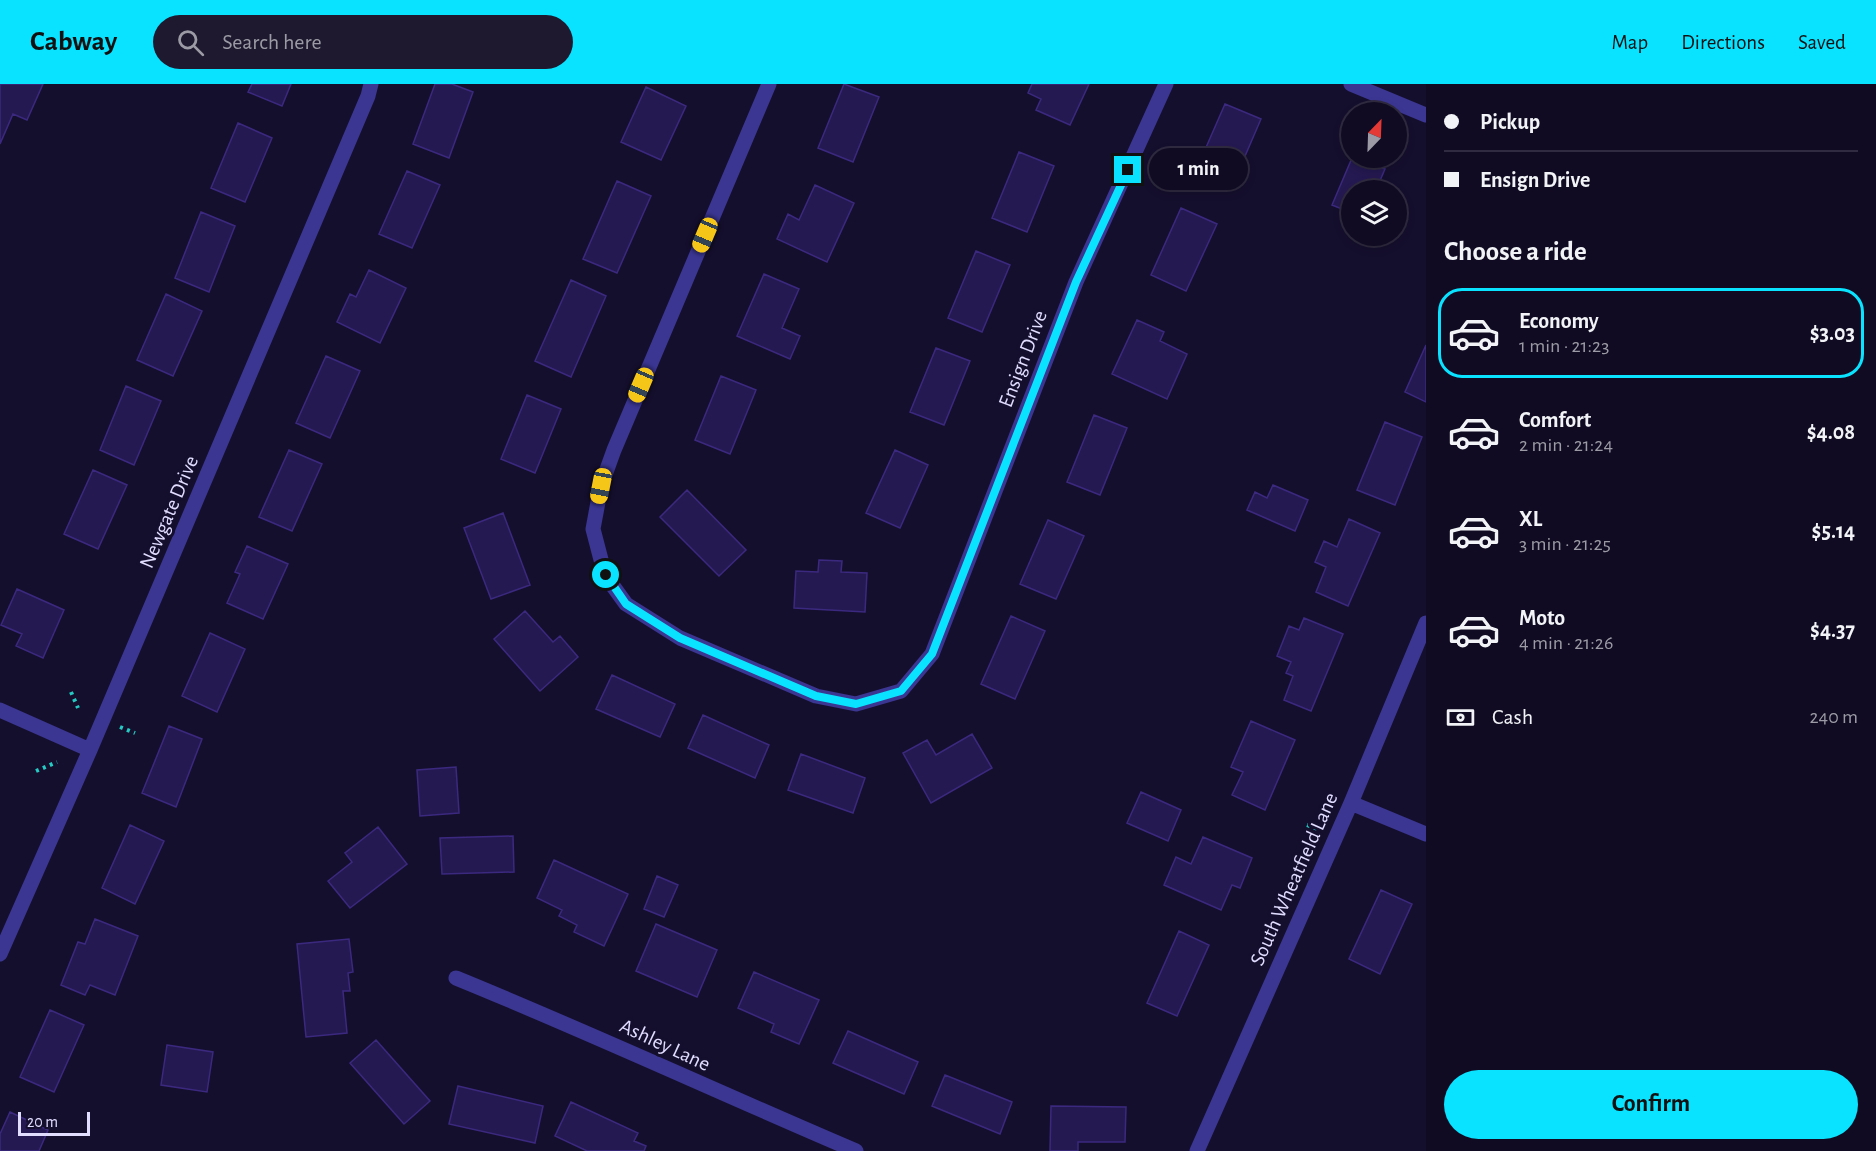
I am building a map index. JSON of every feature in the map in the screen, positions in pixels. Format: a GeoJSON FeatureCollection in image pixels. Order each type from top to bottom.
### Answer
{"type":"FeatureCollection","features":[{"type":"Feature","properties":{"kind":"street","name":"Newgate Drive"},"geometry":{"type":"LineString","coordinates":[[0,954],[90,750],[359,118],[371,84]]}},
{"type":"Feature","properties":{"kind":"street","name":"Ensign Drive"},"geometry":{"type":"LineString","coordinates":[[769,84],[614,450],[601,486],[593,529],[606,575],[626,604],[680,638],[816,696],[856,704],[901,691],[932,654],[1076,282],[1166,84]]}},
{"type":"Feature","properties":{"kind":"street"},"geometry":{"type":"LineString","coordinates":[[1351,84],[1426,115]]}},
{"type":"Feature","properties":{"kind":"street","name":"South Wheatfield Lane"},"geometry":{"type":"LineString","coordinates":[[1197,1151],[1351,803],[1426,623]]}},
{"type":"Feature","properties":{"kind":"street"},"geometry":{"type":"LineString","coordinates":[[0,710],[90,750]]}},
{"type":"Feature","properties":{"kind":"street"},"geometry":{"type":"LineString","coordinates":[[1351,803],[1426,834]]}},
{"type":"Feature","properties":{"kind":"street","name":"Ashley Lane"},"geometry":{"type":"LineString","coordinates":[[456,978],[579,1028],[838,1148],[856,1151]]}},
{"type":"Feature","properties":{"kind":"path"},"geometry":{"type":"LineString","coordinates":[[70,692],[78,708]]}},
{"type":"Feature","properties":{"kind":"path"},"geometry":{"type":"LineString","coordinates":[[119,726],[135,733]]}},
{"type":"Feature","properties":{"kind":"path"},"geometry":{"type":"LineString","coordinates":[[36,771],[57,762]]}},
{"type":"Feature","properties":{"kind":"path"},"geometry":{"type":"LineString","coordinates":[[1307,825],[1318,830]]}},
{"type":"Feature","properties":{"kind":"building"},"geometry":{"type":"Polygon","coordinates":[[[0,84],[43,84],[27,120],[13,114],[0,144],[0,84]]]}},
{"type":"Feature","properties":{"kind":"building"},"geometry":{"type":"Polygon","coordinates":[[[252,84],[291,84],[282,106],[248,92],[252,84]]]}},
{"type":"Feature","properties":{"kind":"building"},"geometry":{"type":"Polygon","coordinates":[[[435,84],[452,84],[473,92],[449,158],[413,144],[435,84]]]}},
{"type":"Feature","properties":{"kind":"building"},"geometry":{"type":"Polygon","coordinates":[[[844,84],[879,97],[853,162],[818,148],[844,84]]]}},
{"type":"Feature","properties":{"kind":"building"},"geometry":{"type":"Polygon","coordinates":[[[1032,84],[1089,84],[1070,125],[1036,110],[1041,99],[1028,93],[1032,84]]]}},
{"type":"Feature","properties":{"kind":"building"},"geometry":{"type":"Polygon","coordinates":[[[646,87],[686,106],[661,160],[621,142],[646,87]]]}},
{"type":"Feature","properties":{"kind":"building"},"geometry":{"type":"Polygon","coordinates":[[[1225,104],[1261,119],[1233,184],[1197,168],[1225,104]]]}},
{"type":"Feature","properties":{"kind":"building"},"geometry":{"type":"Polygon","coordinates":[[[238,123],[272,138],[245,202],[211,188],[238,123]]]}},
{"type":"Feature","properties":{"kind":"building"},"geometry":{"type":"Polygon","coordinates":[[[1019,152],[1054,166],[1027,232],[992,218],[1019,152]]]}},
{"type":"Feature","properties":{"kind":"building"},"geometry":{"type":"Polygon","coordinates":[[[1348,168],[1385,169],[1380,180],[1343,180],[1348,168]]]}},
{"type":"Feature","properties":{"kind":"building"},"geometry":{"type":"Polygon","coordinates":[[[407,171],[440,185],[412,248],[379,234],[407,171]]]}},
{"type":"Feature","properties":{"kind":"building"},"geometry":{"type":"Polygon","coordinates":[[[617,181],[651,196],[617,273],[583,259],[617,181]]]}},
{"type":"Feature","properties":{"kind":"building"},"geometry":{"type":"Polygon","coordinates":[[[1341,184],[1341,209],[1332,205],[1341,184]]]}},
{"type":"Feature","properties":{"kind":"building"},"geometry":{"type":"Polygon","coordinates":[[[815,185],[854,203],[827,262],[777,239],[788,214],[799,220],[815,185]]]}},
{"type":"Feature","properties":{"kind":"building"},"geometry":{"type":"Polygon","coordinates":[[[1181,208],[1217,224],[1186,291],[1151,275],[1181,208]]]}},
{"type":"Feature","properties":{"kind":"building"},"geometry":{"type":"Polygon","coordinates":[[[201,212],[235,226],[209,292],[175,278],[201,212]]]}},
{"type":"Feature","properties":{"kind":"building"},"geometry":{"type":"Polygon","coordinates":[[[976,251],[1010,265],[982,332],[948,318],[976,251]]]}},
{"type":"Feature","properties":{"kind":"building"},"geometry":{"type":"Polygon","coordinates":[[[369,270],[406,288],[380,343],[337,322],[350,294],[356,297],[369,270]]]}},
{"type":"Feature","properties":{"kind":"building"},"geometry":{"type":"Polygon","coordinates":[[[764,274],[799,289],[782,328],[800,336],[790,359],[737,336],[764,274]]]}},
{"type":"Feature","properties":{"kind":"building"},"geometry":{"type":"Polygon","coordinates":[[[571,280],[606,296],[571,377],[535,361],[571,280]]]}},
{"type":"Feature","properties":{"kind":"building"},"geometry":{"type":"Polygon","coordinates":[[[166,294],[202,311],[173,376],[137,360],[166,294]]]}},
{"type":"Feature","properties":{"kind":"building"},"geometry":{"type":"Polygon","coordinates":[[[1137,320],[1164,332],[1160,341],[1187,354],[1167,399],[1112,374],[1137,320]]]}},
{"type":"Feature","properties":{"kind":"building"},"geometry":{"type":"Polygon","coordinates":[[[1426,345],[1426,402],[1405,392],[1426,345]]]}},
{"type":"Feature","properties":{"kind":"building"},"geometry":{"type":"Polygon","coordinates":[[[936,348],[970,361],[944,425],[910,412],[936,348]]]}},
{"type":"Feature","properties":{"kind":"building"},"geometry":{"type":"Polygon","coordinates":[[[326,356],[360,371],[330,438],[296,423],[326,356]]]}},
{"type":"Feature","properties":{"kind":"building"},"geometry":{"type":"Polygon","coordinates":[[[721,376],[756,390],[730,454],[695,440],[721,376]]]}},
{"type":"Feature","properties":{"kind":"building"},"geometry":{"type":"Polygon","coordinates":[[[126,386],[161,401],[134,465],[100,450],[126,386]]]}},
{"type":"Feature","properties":{"kind":"building"},"geometry":{"type":"Polygon","coordinates":[[[527,395],[561,409],[535,473],[501,459],[527,395]]]}},
{"type":"Feature","properties":{"kind":"building"},"geometry":{"type":"Polygon","coordinates":[[[1094,415],[1127,428],[1100,495],[1067,482],[1094,415]]]}},
{"type":"Feature","properties":{"kind":"building"},"geometry":{"type":"Polygon","coordinates":[[[1385,422],[1422,437],[1395,505],[1357,490],[1385,422]]]}},
{"type":"Feature","properties":{"kind":"building"},"geometry":{"type":"Polygon","coordinates":[[[289,450],[322,464],[292,531],[259,517],[289,450]]]}},
{"type":"Feature","properties":{"kind":"building"},"geometry":{"type":"Polygon","coordinates":[[[895,450],[928,465],[900,528],[866,513],[895,450]]]}},
{"type":"Feature","properties":{"kind":"building"},"geometry":{"type":"Polygon","coordinates":[[[93,470],[127,485],[98,549],[64,534],[93,470]]]}},
{"type":"Feature","properties":{"kind":"building"},"geometry":{"type":"Polygon","coordinates":[[[1273,485],[1308,500],[1295,531],[1247,510],[1255,492],[1267,498],[1273,485]]]}},
{"type":"Feature","properties":{"kind":"building"},"geometry":{"type":"Polygon","coordinates":[[[687,490],[746,550],[719,576],[660,517],[687,490]]]}},
{"type":"Feature","properties":{"kind":"building"},"geometry":{"type":"Polygon","coordinates":[[[503,513],[530,585],[491,599],[464,528],[503,513]]]}},
{"type":"Feature","properties":{"kind":"building"},"geometry":{"type":"Polygon","coordinates":[[[1349,519],[1380,533],[1348,606],[1316,592],[1326,567],[1315,562],[1324,541],[1337,547],[1349,519]]]}},
{"type":"Feature","properties":{"kind":"building"},"geometry":{"type":"Polygon","coordinates":[[[1048,520],[1084,536],[1056,599],[1020,584],[1048,520]]]}},
{"type":"Feature","properties":{"kind":"building"},"geometry":{"type":"Polygon","coordinates":[[[247,546],[288,564],[263,619],[227,603],[240,574],[235,572],[247,546]]]}},
{"type":"Feature","properties":{"kind":"building"},"geometry":{"type":"Polygon","coordinates":[[[819,560],[842,561],[841,572],[867,573],[865,612],[794,608],[796,571],[818,572],[819,560]]]}},
{"type":"Feature","properties":{"kind":"building"},"geometry":{"type":"Polygon","coordinates":[[[17,589],[64,610],[43,658],[16,646],[22,634],[1,625],[17,589]]]}},
{"type":"Feature","properties":{"kind":"building"},"geometry":{"type":"Polygon","coordinates":[[[525,611],[553,642],[560,636],[578,657],[540,691],[494,639],[525,611]]]}},
{"type":"Feature","properties":{"kind":"building"},"geometry":{"type":"Polygon","coordinates":[[[1011,616],[1045,631],[1015,699],[981,684],[1011,616]]]}},
{"type":"Feature","properties":{"kind":"building"},"geometry":{"type":"Polygon","coordinates":[[[1304,618],[1343,634],[1311,711],[1284,700],[1293,676],[1286,673],[1291,662],[1277,656],[1289,626],[1299,630],[1304,618]]]}},
{"type":"Feature","properties":{"kind":"building"},"geometry":{"type":"Polygon","coordinates":[[[210,633],[245,649],[217,712],[182,696],[210,633]]]}},
{"type":"Feature","properties":{"kind":"building"},"geometry":{"type":"Polygon","coordinates":[[[612,675],[675,704],[660,737],[596,709],[612,675]]]}},
{"type":"Feature","properties":{"kind":"building"},"geometry":{"type":"Polygon","coordinates":[[[703,715],[769,745],[755,778],[688,748],[703,715]]]}},
{"type":"Feature","properties":{"kind":"building"},"geometry":{"type":"Polygon","coordinates":[[[1251,721],[1295,740],[1265,810],[1232,795],[1243,772],[1231,767],[1251,721]]]}},
{"type":"Feature","properties":{"kind":"building"},"geometry":{"type":"Polygon","coordinates":[[[169,726],[202,739],[176,807],[142,793],[169,726]]]}},
{"type":"Feature","properties":{"kind":"building"},"geometry":{"type":"Polygon","coordinates":[[[972,734],[992,768],[931,803],[903,753],[927,740],[936,755],[972,734]]]}},
{"type":"Feature","properties":{"kind":"building"},"geometry":{"type":"Polygon","coordinates":[[[801,754],[865,778],[853,813],[788,790],[801,754]]]}},
{"type":"Feature","properties":{"kind":"building"},"geometry":{"type":"Polygon","coordinates":[[[456,767],[459,813],[420,816],[417,770],[456,767]]]}},
{"type":"Feature","properties":{"kind":"building"},"geometry":{"type":"Polygon","coordinates":[[[1141,792],[1181,810],[1168,841],[1127,823],[1141,792]]]}},
{"type":"Feature","properties":{"kind":"building"},"geometry":{"type":"Polygon","coordinates":[[[130,825],[164,841],[135,904],[102,888],[130,825]]]}},
{"type":"Feature","properties":{"kind":"building"},"geometry":{"type":"Polygon","coordinates":[[[378,827],[407,864],[350,908],[328,881],[352,862],[345,853],[378,827]]]}},
{"type":"Feature","properties":{"kind":"building"},"geometry":{"type":"Polygon","coordinates":[[[513,836],[514,872],[442,874],[440,838],[513,836]]]}},
{"type":"Feature","properties":{"kind":"building"},"geometry":{"type":"Polygon","coordinates":[[[1203,837],[1252,858],[1240,888],[1232,885],[1221,910],[1164,885],[1176,857],[1191,864],[1203,837]]]}},
{"type":"Feature","properties":{"kind":"building"},"geometry":{"type":"Polygon","coordinates":[[[554,860],[628,894],[604,946],[574,932],[577,925],[559,916],[562,910],[537,898],[554,860]]]}},
{"type":"Feature","properties":{"kind":"building"},"geometry":{"type":"Polygon","coordinates":[[[657,876],[678,885],[664,917],[644,909],[657,876]]]}},
{"type":"Feature","properties":{"kind":"building"},"geometry":{"type":"Polygon","coordinates":[[[1381,890],[1412,904],[1380,974],[1349,959],[1381,890]]]}},
{"type":"Feature","properties":{"kind":"building"},"geometry":{"type":"Polygon","coordinates":[[[95,919],[138,936],[115,995],[90,985],[85,995],[61,985],[78,942],[85,944],[95,919]]]}},
{"type":"Feature","properties":{"kind":"building"},"geometry":{"type":"Polygon","coordinates":[[[656,924],[717,950],[697,997],[636,971],[656,924]]]}},
{"type":"Feature","properties":{"kind":"building"},"geometry":{"type":"Polygon","coordinates":[[[1179,931],[1209,945],[1177,1016],[1147,1003],[1179,931]]]}},
{"type":"Feature","properties":{"kind":"building"},"geometry":{"type":"Polygon","coordinates":[[[349,939],[353,972],[348,973],[350,991],[343,991],[347,1033],[306,1037],[297,944],[349,939]]]}},
{"type":"Feature","properties":{"kind":"building"},"geometry":{"type":"Polygon","coordinates":[[[754,972],[819,1000],[799,1044],[771,1032],[774,1024],[738,1008],[754,972]]]}},
{"type":"Feature","properties":{"kind":"building"},"geometry":{"type":"Polygon","coordinates":[[[50,1010],[84,1025],[54,1092],[20,1077],[50,1010]]]}},
{"type":"Feature","properties":{"kind":"building"},"geometry":{"type":"Polygon","coordinates":[[[848,1031],[918,1062],[904,1094],[833,1063],[848,1031]]]}},
{"type":"Feature","properties":{"kind":"building"},"geometry":{"type":"Polygon","coordinates":[[[376,1040],[430,1101],[404,1124],[350,1063],[376,1040]]]}},
{"type":"Feature","properties":{"kind":"building"},"geometry":{"type":"Polygon","coordinates":[[[167,1045],[213,1052],[207,1092],[161,1085],[167,1045]]]}},
{"type":"Feature","properties":{"kind":"building"},"geometry":{"type":"Polygon","coordinates":[[[945,1075],[1012,1102],[1000,1134],[932,1106],[945,1075]]]}},
{"type":"Feature","properties":{"kind":"building"},"geometry":{"type":"Polygon","coordinates":[[[458,1086],[543,1106],[535,1143],[449,1124],[458,1086]]]}},
{"type":"Feature","properties":{"kind":"building"},"geometry":{"type":"Polygon","coordinates":[[[571,1102],[638,1133],[634,1141],[646,1146],[644,1151],[587,1151],[555,1136],[571,1102]]]}},
{"type":"Feature","properties":{"kind":"building"},"geometry":{"type":"Polygon","coordinates":[[[1051,1106],[1126,1107],[1125,1142],[1078,1142],[1078,1151],[1050,1151],[1051,1106]]]}},
{"type":"Feature","properties":{"kind":"building"},"geometry":{"type":"Polygon","coordinates":[[[10,1112],[48,1130],[39,1151],[0,1151],[0,1134],[10,1112]]]}},
{"type":"Feature","properties":{"kind":"route"},"geometry":{"type":"LineString","coordinates":[[606,575],[626,604],[680,638],[816,696],[856,704],[901,691],[932,654],[1076,282],[1128,170]]}}]}
